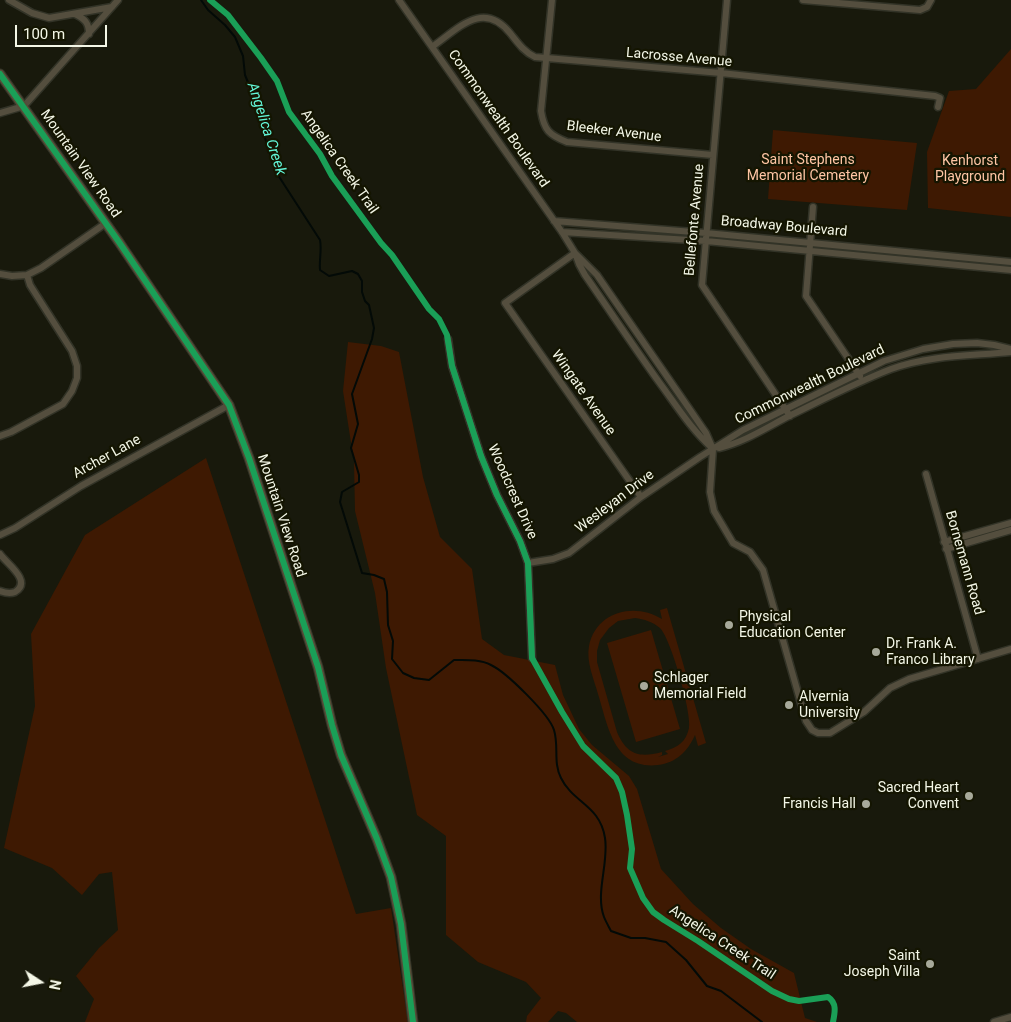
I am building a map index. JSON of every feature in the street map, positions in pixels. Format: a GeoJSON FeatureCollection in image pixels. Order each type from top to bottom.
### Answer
{"type":"FeatureCollection","features":[{"type":"Feature","properties":{"kind":"street"},"geometry":{"type":"LineString","coordinates":[[9,0],[32,13],[55,18],[112,7]]}},
{"type":"Feature","properties":{"kind":"street"},"geometry":{"type":"LineString","coordinates":[[0,114],[24,106],[118,0]]}},
{"type":"Feature","properties":{"kind":"street","name":"Commonwealth Boulevard"},"geometry":{"type":"LineString","coordinates":[[399,0],[554,220],[575,253],[585,275],[637,351],[698,435],[712,449]]}},
{"type":"Feature","properties":{"kind":"street"},"geometry":{"type":"LineString","coordinates":[[547,59],[552,0]]}},
{"type":"Feature","properties":{"kind":"street","name":"Bellefonte Avenue"},"geometry":{"type":"LineString","coordinates":[[727,0],[702,285],[790,416]]}},
{"type":"Feature","properties":{"kind":"street"},"geometry":{"type":"LineString","coordinates":[[803,0],[917,10],[925,8],[931,0]]}},
{"type":"Feature","properties":{"kind":"street"},"geometry":{"type":"LineString","coordinates":[[74,14],[86,21],[89,25],[89,34]]}},
{"type":"Feature","properties":{"kind":"street","name":"Lacrosse Avenue"},"geometry":{"type":"LineString","coordinates":[[432,48],[468,22],[487,17],[502,22],[529,54],[547,59],[721,74],[935,96],[940,98],[938,107]]}},
{"type":"Feature","properties":{"kind":"street","name":"Bleeker Avenue"},"geometry":{"type":"LineString","coordinates":[[547,59],[541,111],[546,129],[551,135],[567,142],[713,155]]}},
{"type":"Feature","properties":{"kind":"street","name":"Mountain View Road"},"geometry":{"type":"LineString","coordinates":[[0,74],[106,223],[229,405],[249,458],[318,667],[341,755],[377,839],[391,878],[401,924],[413,1022]]}},
{"type":"Feature","properties":{"kind":"street"},"geometry":{"type":"LineString","coordinates":[[814,207],[806,296],[864,380]]}},
{"type":"Feature","properties":{"kind":"street","name":"Broadway Boulevard"},"geometry":{"type":"LineString","coordinates":[[554,220],[810,242],[1011,262]]}},
{"type":"Feature","properties":{"kind":"street"},"geometry":{"type":"LineString","coordinates":[[0,274],[27,275],[41,268],[106,223]]}},
{"type":"Feature","properties":{"kind":"street","name":"Broadway Boulevard"},"geometry":{"type":"LineString","coordinates":[[562,232],[706,242],[1011,270]]}},
{"type":"Feature","properties":{"kind":"street","name":"Wingate Avenue"},"geometry":{"type":"LineString","coordinates":[[575,253],[505,303],[641,497]]}},
{"type":"Feature","properties":{"kind":"street"},"geometry":{"type":"LineString","coordinates":[[0,436],[12,432],[63,404],[72,391],[77,378],[77,366],[72,351],[30,285],[27,275]]}},
{"type":"Feature","properties":{"kind":"street","name":"Woodcrest Drive"},"geometry":{"type":"LineString","coordinates":[[448,339],[452,366],[481,456],[497,495],[520,541],[528,563],[532,658]]}},
{"type":"Feature","properties":{"kind":"street","name":"Commonwealth Boulevard"},"geometry":{"type":"LineString","coordinates":[[712,449],[743,430],[884,360],[923,349],[953,344],[994,345],[1011,351]]}},
{"type":"Feature","properties":{"kind":"street","name":"Commonwealth Boulevard"},"geometry":{"type":"LineString","coordinates":[[712,449],[732,445],[864,380],[893,368],[928,359],[1011,351]]}},
{"type":"Feature","properties":{"kind":"street","name":"Archer Lane"},"geometry":{"type":"LineString","coordinates":[[0,535],[15,528],[81,486],[229,405]]}},
{"type":"Feature","properties":{"kind":"street"},"geometry":{"type":"LineString","coordinates":[[712,449],[710,492],[714,511],[733,543],[750,552],[763,570],[806,721],[812,730],[818,733],[836,730],[864,712],[890,688],[909,679],[1011,649]]}},
{"type":"Feature","properties":{"kind":"street","name":"Wesleyan Drive"},"geometry":{"type":"LineString","coordinates":[[528,563],[553,559],[569,553],[641,497],[712,449]]}},
{"type":"Feature","properties":{"kind":"street","name":"Bornemann Road"},"geometry":{"type":"LineString","coordinates":[[926,474],[978,659]]}},
{"type":"Feature","properties":{"kind":"street"},"geometry":{"type":"LineString","coordinates":[[944,542],[1011,523]]}},
{"type":"Feature","properties":{"kind":"street"},"geometry":{"type":"LineString","coordinates":[[946,549],[1011,530]]}},
{"type":"Feature","properties":{"kind":"street"},"geometry":{"type":"LineString","coordinates":[[0,554],[19,574],[21,581],[20,588],[14,592],[0,591]]}},
{"type":"Feature","properties":{"kind":"street"},"geometry":{"type":"LineString","coordinates":[[994,1022],[1011,1017]]}},
{"type":"Feature","properties":{"kind":"green space","name":"Kenhorst Playground"},"geometry":{"type":"Polygon","coordinates":[[[1011,49],[1011,217],[928,208],[927,152],[949,91],[976,89],[1011,49]]]}},
{"type":"Feature","properties":{"kind":"green space","name":"Saint Stephens Memorial Cemetery"},"geometry":{"type":"Polygon","coordinates":[[[773,130],[917,143],[907,210],[768,199],[773,130]]]}},
{"type":"Feature","properties":{"kind":"green space"},"geometry":{"type":"Polygon","coordinates":[[[348,342],[381,346],[399,352],[423,477],[440,537],[472,569],[482,639],[504,655],[555,665],[563,695],[579,729],[592,745],[629,776],[637,789],[661,869],[693,904],[721,928],[751,949],[794,973],[805,1018],[817,1022],[577,1022],[566,1013],[558,1011],[548,1022],[526,1022],[527,1016],[541,998],[526,982],[478,962],[446,935],[446,836],[417,815],[386,668],[375,593],[355,511],[354,462],[343,391],[348,342]]]}},
{"type":"Feature","properties":{"kind":"green space"},"geometry":{"type":"Polygon","coordinates":[[[206,458],[356,914],[391,908],[408,1022],[85,1022],[94,999],[76,976],[99,948],[118,930],[112,872],[99,874],[82,895],[52,868],[4,848],[35,706],[31,634],[85,535],[206,458]]]}},
{"type":"Feature","properties":{"kind":"green space"},"geometry":{"type":"Polygon","coordinates":[[[667,608],[706,743],[698,746],[695,735],[689,746],[676,759],[664,764],[643,765],[631,761],[615,743],[605,719],[591,670],[588,652],[593,634],[608,618],[618,613],[640,611],[662,619],[660,610],[667,608]],[[635,618],[618,621],[609,628],[600,640],[597,662],[621,740],[625,746],[635,753],[647,755],[662,752],[662,755],[658,757],[668,754],[665,751],[678,746],[684,740],[688,733],[689,720],[680,676],[665,635],[654,624],[635,618]]]}},
{"type":"Feature","properties":{"kind":"green space","name":"Schlager Memorial Field"},"geometry":{"type":"Polygon","coordinates":[[[651,630],[680,729],[636,742],[607,643],[651,630]]]}},
{"type":"Feature","properties":{"kind":"waterway","name":"Angelica Creek"},"geometry":{"type":"LineString","coordinates":[[201,0],[208,10],[235,37],[243,56],[245,75],[263,119],[265,138],[276,172],[320,240],[320,270],[329,276],[352,271],[358,274],[362,281],[362,292],[365,301],[369,305],[374,328],[372,339],[352,394],[358,424],[351,448],[359,475],[359,482],[342,492],[340,502],[362,573],[384,579],[387,592],[388,625],[393,641],[392,659],[403,673],[414,678],[429,680],[454,660],[482,662],[498,669],[526,694],[544,714],[554,730],[557,766],[561,778],[572,793],[598,818],[602,827],[606,848],[601,898],[604,917],[611,931],[631,938],[645,938],[666,942],[686,960],[707,986],[721,991],[762,1022]]}},
{"type":"Feature","properties":{"kind":"cycle path","name":"Angelica Creek Trail"},"geometry":{"type":"LineString","coordinates":[[210,0],[228,15],[261,58],[277,81],[289,112],[320,154],[332,176],[381,243],[392,255],[429,309],[439,319],[447,335],[452,366],[481,456],[497,495],[520,541],[528,563],[532,658],[583,746],[616,778],[622,792],[627,815],[632,849],[630,868],[643,898],[653,912],[664,920],[772,991],[789,999],[799,1001],[828,997],[834,1005],[833,1022]]}},
{"type":"Feature","properties":{"kind":"cycle path"},"geometry":{"type":"LineString","coordinates":[[0,74],[119,242],[229,405],[249,458],[318,667],[341,755],[391,877],[401,924],[413,1022]]}},
{"type":"Feature","properties":{"kind":"place","name":"Physical Education Center"},"geometry":{"type":"Point","coordinates":[729,625]}},
{"type":"Feature","properties":{"kind":"place","name":"Dr. Frank A. Franco Library"},"geometry":{"type":"Point","coordinates":[876,652]}},
{"type":"Feature","properties":{"kind":"place","name":"Schlager Memorial Field"},"geometry":{"type":"Point","coordinates":[644,686]}},
{"type":"Feature","properties":{"kind":"place","name":"Alvernia University"},"geometry":{"type":"Point","coordinates":[789,705]}},
{"type":"Feature","properties":{"kind":"place","name":"Sacred Heart Convent"},"geometry":{"type":"Point","coordinates":[969,796]}},
{"type":"Feature","properties":{"kind":"place","name":"Francis Hall"},"geometry":{"type":"Point","coordinates":[866,804]}},
{"type":"Feature","properties":{"kind":"place","name":"Saint Joseph Villa"},"geometry":{"type":"Point","coordinates":[930,964]}}]}
